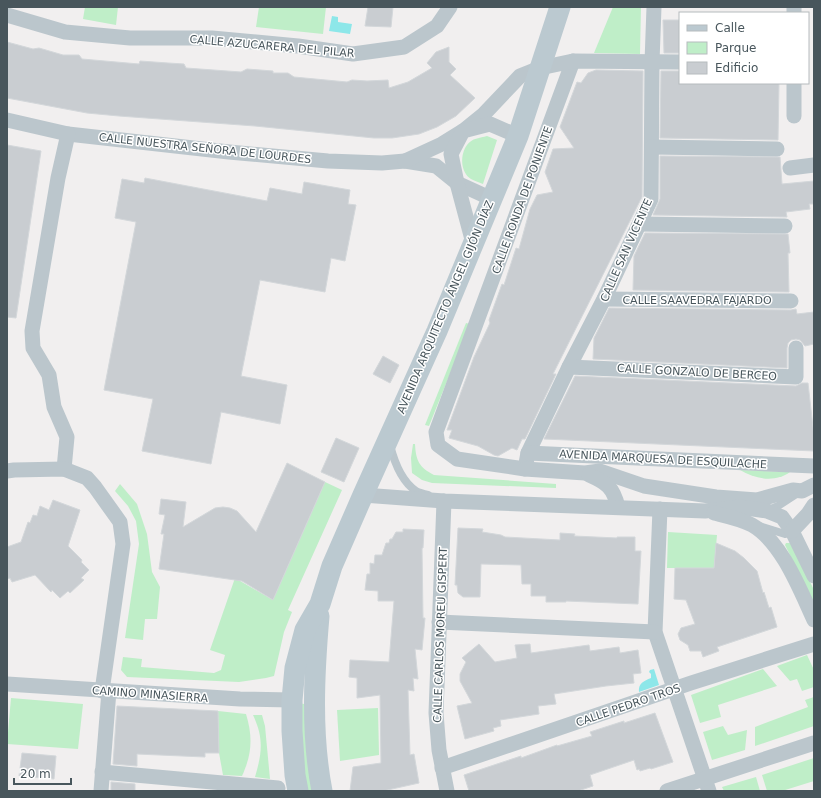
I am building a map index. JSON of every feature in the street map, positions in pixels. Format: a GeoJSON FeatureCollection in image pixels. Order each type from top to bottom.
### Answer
{"type":"FeatureCollection","features":[{"type":"Feature","properties":{"kind":"main road","name":"AVENIDA ARQUITECTO ÁNGEL GIJÓN DÍAZ"},"geometry":{"type":"LineString","coordinates":[[288,789],[295,775],[292,731],[292,700],[295,668],[305,630],[320,604],[332,566],[437,331],[518,136],[560,7]]}},
{"type":"Feature","properties":{"kind":"main road","name":"AVENIDA ARQUITECTO ÁNGEL GIJÓN DÍAZ"},"geometry":{"type":"LineString","coordinates":[[320,604],[314,716],[319,775],[322,791]]}},
{"type":"Feature","properties":{"kind":"street","name":"CALLE AZUCARERA DEL PILAR"},"geometry":{"type":"LineString","coordinates":[[7,15],[65,32],[130,38],[212,38],[298,46],[353,54],[404,47],[437,26],[450,7]]}},
{"type":"Feature","properties":{"kind":"street","name":"CALLE SAN VICENTE"},"geometry":{"type":"LineString","coordinates":[[528,453],[569,367],[604,299],[651,199],[654,7]]}},
{"type":"Feature","properties":{"kind":"street","name":"CALLE NUESTRA SEÑORA DE LOURDES"},"geometry":{"type":"LineString","coordinates":[[405,161],[442,144],[463,131],[484,114],[520,76],[540,68],[573,61],[679,62]]}},
{"type":"Feature","properties":{"kind":"street","name":"CALLE RONDA DE PONIENTE"},"geometry":{"type":"LineString","coordinates":[[472,340],[486,296],[573,61]]}},
{"type":"Feature","properties":{"kind":"street"},"geometry":{"type":"LineString","coordinates":[[794,84],[794,116]]}},
{"type":"Feature","properties":{"kind":"street","name":"CALLE NUESTRA SEÑORA DE LOURDES"},"geometry":{"type":"LineString","coordinates":[[7,120],[68,134],[229,152],[321,160],[382,163],[405,161],[436,166],[457,182],[492,199]]}},
{"type":"Feature","properties":{"kind":"street"},"geometry":{"type":"LineString","coordinates":[[473,243],[451,154],[463,131],[490,124],[518,136]]}},
{"type":"Feature","properties":{"kind":"street"},"geometry":{"type":"LineString","coordinates":[[64,469],[67,437],[54,408],[49,375],[33,348],[32,331],[58,178],[68,134]]}},
{"type":"Feature","properties":{"kind":"street"},"geometry":{"type":"LineString","coordinates":[[652,148],[777,149]]}},
{"type":"Feature","properties":{"kind":"street"},"geometry":{"type":"LineString","coordinates":[[790,168],[814,165]]}},
{"type":"Feature","properties":{"kind":"street"},"geometry":{"type":"LineString","coordinates":[[640,224],[785,226]]}},
{"type":"Feature","properties":{"kind":"street","name":"CALLE SAAVEDRA FAJARDO"},"geometry":{"type":"LineString","coordinates":[[604,299],[791,301]]}},
{"type":"Feature","properties":{"kind":"street","name":"AVENIDA MARQUESA DE ESQUILACHE"},"geometry":{"type":"LineString","coordinates":[[472,340],[436,432],[438,445],[457,459],[525,469],[585,473],[600,471],[644,486],[762,505],[782,517],[792,531],[813,572]]}},
{"type":"Feature","properties":{"kind":"street","name":"CALLE GONZALO DE BERCEO"},"geometry":{"type":"LineString","coordinates":[[569,367],[796,377],[796,348]]}},
{"type":"Feature","properties":{"kind":"street","name":"AVENIDA MARQUESA DE ESQUILACHE"},"geometry":{"type":"LineString","coordinates":[[528,453],[814,466]]}},
{"type":"Feature","properties":{"kind":"street"},"geometry":{"type":"LineString","coordinates":[[525,469],[528,453]]}},
{"type":"Feature","properties":{"kind":"street"},"geometry":{"type":"LineString","coordinates":[[7,472],[14,470],[64,469],[87,478],[120,522],[124,544],[106,691],[101,791]]}},
{"type":"Feature","properties":{"kind":"street","name":"AVENIDA MARQUESA DE ESQUILACHE"},"geometry":{"type":"LineString","coordinates":[[585,473],[606,483],[616,497],[618,507]]}},
{"type":"Feature","properties":{"kind":"street"},"geometry":{"type":"LineString","coordinates":[[762,505],[793,490],[808,488]]}},
{"type":"Feature","properties":{"kind":"street","name":"AVENIDA MARQUESA DE ESQUILACHE"},"geometry":{"type":"LineString","coordinates":[[363,495],[444,502],[705,511],[762,505]]}},
{"type":"Feature","properties":{"kind":"street","name":"CALLE CARLOS MOREU GISPERT"},"geometry":{"type":"LineString","coordinates":[[444,502],[436,713],[442,768],[447,791]]}},
{"type":"Feature","properties":{"kind":"street"},"geometry":{"type":"LineString","coordinates":[[792,531],[808,514],[814,505]]}},
{"type":"Feature","properties":{"kind":"street"},"geometry":{"type":"LineString","coordinates":[[660,509],[655,632],[707,784]]}},
{"type":"Feature","properties":{"kind":"street","name":"AVENIDA MARQUESA DE ESQUILACHE"},"geometry":{"type":"LineString","coordinates":[[705,511],[733,518],[752,525],[769,540],[785,560],[814,620]]}},
{"type":"Feature","properties":{"kind":"street"},"geometry":{"type":"LineString","coordinates":[[439,622],[655,632]]}},
{"type":"Feature","properties":{"kind":"street","name":"CALLE PEDRO TROS"},"geometry":{"type":"LineString","coordinates":[[442,768],[674,689],[814,644]]}},
{"type":"Feature","properties":{"kind":"street","name":"CAMINO MINASIERRA"},"geometry":{"type":"LineString","coordinates":[[7,684],[240,699],[292,700]]}},
{"type":"Feature","properties":{"kind":"street"},"geometry":{"type":"LineString","coordinates":[[667,791],[707,784],[814,743]]}},
{"type":"Feature","properties":{"kind":"street"},"geometry":{"type":"LineString","coordinates":[[102,772],[288,789]]}},
{"type":"Feature","properties":{"kind":"lane"},"geometry":{"type":"LineString","coordinates":[[388,440],[394,459],[402,476],[416,490],[444,502]]}},
{"type":"Feature","properties":{"kind":"lane"},"geometry":{"type":"LineString","coordinates":[[716,497],[740,507]]}},
{"type":"Feature","properties":{"kind":"lane"},"geometry":{"type":"LineString","coordinates":[[752,525],[785,534],[792,531]]}},
{"type":"Feature","properties":{"kind":"green space"},"geometry":{"type":"Polygon","coordinates":[[[85,7],[118,7],[116,25],[83,19],[85,7]]]}},
{"type":"Feature","properties":{"kind":"green space"},"geometry":{"type":"Polygon","coordinates":[[[259,7],[326,7],[323,34],[256,27],[259,7]]]}},
{"type":"Feature","properties":{"kind":"green space"},"geometry":{"type":"Polygon","coordinates":[[[613,7],[641,7],[640,54],[594,53],[613,7]]]}},
{"type":"Feature","properties":{"kind":"green space"},"geometry":{"type":"Polygon","coordinates":[[[487,136],[497,140],[483,184],[472,180],[467,176],[463,168],[462,158],[467,145],[471,141],[487,136]]]}},
{"type":"Feature","properties":{"kind":"green space"},"geometry":{"type":"Polygon","coordinates":[[[466,323],[470,324],[429,426],[425,425],[466,323]]]}},
{"type":"Feature","properties":{"kind":"green space"},"geometry":{"type":"Polygon","coordinates":[[[413,444],[415,444],[416,455],[419,463],[434,475],[556,484],[556,488],[432,483],[422,480],[412,473],[411,458],[413,444]]]}},
{"type":"Feature","properties":{"kind":"green space"},"geometry":{"type":"Polygon","coordinates":[[[740,470],[790,472],[778,478],[772,479],[752,476],[740,470]]]}},
{"type":"Feature","properties":{"kind":"green space"},"geometry":{"type":"Polygon","coordinates":[[[325,482],[342,490],[288,610],[292,612],[284,632],[274,676],[239,682],[127,677],[121,670],[123,657],[142,659],[141,667],[214,673],[221,670],[225,655],[210,650],[235,578],[273,600],[325,482]]]}},
{"type":"Feature","properties":{"kind":"green space"},"geometry":{"type":"Polygon","coordinates":[[[120,484],[137,504],[147,534],[152,572],[160,587],[157,619],[145,619],[143,640],[125,638],[139,544],[136,521],[128,506],[115,491],[120,484]]]}},
{"type":"Feature","properties":{"kind":"green space"},"geometry":{"type":"Polygon","coordinates":[[[668,532],[717,535],[714,568],[667,568],[668,532]]]}},
{"type":"Feature","properties":{"kind":"green space"},"geometry":{"type":"Polygon","coordinates":[[[786,543],[791,543],[814,590],[814,603],[785,545],[786,543]]]}},
{"type":"Feature","properties":{"kind":"green space"},"geometry":{"type":"Polygon","coordinates":[[[807,655],[814,670],[814,687],[802,691],[797,679],[790,681],[777,666],[807,655]]]}},
{"type":"Feature","properties":{"kind":"green space"},"geometry":{"type":"Polygon","coordinates":[[[763,669],[777,686],[718,705],[721,717],[700,723],[691,695],[763,669]]]}},
{"type":"Feature","properties":{"kind":"green space"},"geometry":{"type":"Polygon","coordinates":[[[814,697],[814,726],[755,746],[755,727],[808,707],[805,700],[814,697]]]}},
{"type":"Feature","properties":{"kind":"green space"},"geometry":{"type":"Polygon","coordinates":[[[11,698],[83,704],[78,749],[7,744],[11,698]]]}},
{"type":"Feature","properties":{"kind":"green space"},"geometry":{"type":"Polygon","coordinates":[[[299,703],[304,704],[312,791],[306,791],[299,703]]]}},
{"type":"Feature","properties":{"kind":"green space"},"geometry":{"type":"Polygon","coordinates":[[[378,708],[379,755],[340,761],[337,710],[378,708]]]}},
{"type":"Feature","properties":{"kind":"green space"},"geometry":{"type":"Polygon","coordinates":[[[218,711],[246,714],[250,730],[250,753],[242,776],[223,775],[219,753],[218,711]]]}},
{"type":"Feature","properties":{"kind":"green space"},"geometry":{"type":"Polygon","coordinates":[[[253,715],[262,715],[265,726],[270,779],[255,777],[261,746],[257,723],[253,715]]]}},
{"type":"Feature","properties":{"kind":"green space"},"geometry":{"type":"Polygon","coordinates":[[[723,726],[728,735],[747,730],[745,750],[712,760],[703,732],[723,726]]]}},
{"type":"Feature","properties":{"kind":"green space"},"geometry":{"type":"Polygon","coordinates":[[[814,758],[814,781],[782,791],[767,791],[762,775],[814,758]]]}},
{"type":"Feature","properties":{"kind":"green space"},"geometry":{"type":"Polygon","coordinates":[[[756,777],[760,791],[724,791],[722,787],[756,777]]]}},
{"type":"Feature","properties":{"kind":"water"},"geometry":{"type":"Polygon","coordinates":[[[332,16],[338,17],[338,22],[352,24],[350,34],[329,31],[332,16]]]}},
{"type":"Feature","properties":{"kind":"water"},"geometry":{"type":"Polygon","coordinates":[[[654,669],[659,685],[639,692],[639,686],[644,681],[651,678],[651,674],[649,672],[650,670],[654,669]]]}},
{"type":"Feature","properties":{"kind":"building"},"geometry":{"type":"Polygon","coordinates":[[[368,7],[393,7],[391,27],[365,26],[368,7]]]}},
{"type":"Feature","properties":{"kind":"building"},"geometry":{"type":"Polygon","coordinates":[[[663,20],[679,20],[679,53],[664,53],[663,20]]]}},
{"type":"Feature","properties":{"kind":"building"},"geometry":{"type":"Polygon","coordinates":[[[7,42],[33,49],[39,48],[63,55],[79,55],[82,59],[139,64],[140,61],[184,64],[186,68],[241,72],[247,69],[273,71],[273,73],[288,73],[294,77],[347,82],[352,80],[388,80],[389,88],[408,82],[432,68],[427,63],[436,52],[449,47],[449,62],[456,69],[450,75],[475,98],[456,116],[437,127],[419,134],[392,138],[374,138],[255,126],[87,113],[7,98],[7,42]]]}},
{"type":"Feature","properties":{"kind":"building"},"geometry":{"type":"Polygon","coordinates":[[[596,70],[643,71],[642,197],[553,374],[556,374],[525,439],[522,439],[517,450],[512,448],[498,456],[494,455],[478,446],[449,438],[452,430],[447,430],[474,357],[490,323],[489,320],[502,284],[504,285],[516,248],[519,249],[530,209],[537,195],[553,192],[545,172],[553,149],[574,148],[560,127],[577,82],[581,83],[588,73],[596,70]]]}},
{"type":"Feature","properties":{"kind":"building"},"geometry":{"type":"Polygon","coordinates":[[[661,71],[679,71],[679,84],[779,84],[778,140],[660,138],[661,71]]]}},
{"type":"Feature","properties":{"kind":"building"},"geometry":{"type":"Polygon","coordinates":[[[7,145],[41,151],[16,318],[7,317],[7,145]]]}},
{"type":"Feature","properties":{"kind":"building"},"geometry":{"type":"Polygon","coordinates":[[[660,156],[780,157],[782,184],[814,181],[814,204],[809,204],[810,209],[786,212],[787,217],[653,215],[660,199],[660,156]]]}},
{"type":"Feature","properties":{"kind":"building"},"geometry":{"type":"Polygon","coordinates":[[[145,178],[267,201],[270,188],[302,194],[304,182],[350,190],[348,204],[356,205],[345,261],[331,258],[325,292],[260,280],[241,376],[287,385],[280,424],[221,412],[211,464],[142,451],[153,399],[104,390],[136,222],[115,218],[122,179],[144,183],[145,178]]]}},
{"type":"Feature","properties":{"kind":"building"},"geometry":{"type":"Polygon","coordinates":[[[645,233],[788,234],[790,253],[788,253],[789,292],[633,290],[634,256],[645,233]]]}},
{"type":"Feature","properties":{"kind":"building"},"geometry":{"type":"Polygon","coordinates":[[[609,308],[796,309],[797,314],[814,312],[814,344],[805,346],[800,340],[791,340],[788,343],[787,348],[787,368],[593,359],[594,338],[609,308]]]}},
{"type":"Feature","properties":{"kind":"building"},"geometry":{"type":"Polygon","coordinates":[[[383,356],[399,365],[390,383],[373,374],[383,356]]]}},
{"type":"Feature","properties":{"kind":"building"},"geometry":{"type":"Polygon","coordinates":[[[575,376],[796,386],[802,383],[808,383],[814,436],[814,451],[544,439],[575,376]]]}},
{"type":"Feature","properties":{"kind":"building"},"geometry":{"type":"Polygon","coordinates":[[[336,438],[359,448],[344,482],[321,472],[336,438]]]}},
{"type":"Feature","properties":{"kind":"building"},"geometry":{"type":"Polygon","coordinates":[[[287,463],[325,482],[273,600],[242,581],[159,569],[164,534],[161,534],[165,515],[159,514],[161,499],[186,502],[183,527],[215,508],[223,507],[237,511],[256,532],[287,463]]]}},
{"type":"Feature","properties":{"kind":"building"},"geometry":{"type":"Polygon","coordinates":[[[53,500],[80,510],[68,546],[82,560],[81,562],[89,570],[81,578],[84,580],[70,593],[68,591],[60,598],[52,590],[51,592],[35,575],[12,582],[10,578],[7,579],[7,547],[21,542],[28,522],[30,523],[33,515],[37,516],[40,506],[49,510],[53,500]]]}},
{"type":"Feature","properties":{"kind":"building"},"geometry":{"type":"Polygon","coordinates":[[[458,528],[483,529],[482,532],[505,537],[560,540],[560,533],[575,534],[574,536],[617,538],[635,537],[635,551],[641,551],[638,604],[566,601],[546,602],[546,596],[531,596],[531,584],[522,584],[521,565],[481,564],[480,597],[463,597],[458,593],[457,585],[455,585],[458,528]]]}},
{"type":"Feature","properties":{"kind":"building"},"geometry":{"type":"Polygon","coordinates":[[[403,529],[424,530],[422,548],[423,618],[425,618],[422,650],[415,649],[418,679],[413,678],[414,691],[408,690],[410,755],[414,754],[419,783],[383,791],[350,791],[353,767],[381,763],[380,695],[357,698],[357,678],[349,677],[350,660],[389,662],[394,601],[378,601],[378,591],[365,590],[367,574],[370,574],[370,563],[374,564],[375,555],[382,555],[386,543],[389,543],[390,539],[392,539],[396,532],[403,532],[403,529]]]}},
{"type":"Feature","properties":{"kind":"building"},"geometry":{"type":"Polygon","coordinates":[[[716,543],[735,551],[757,571],[763,593],[764,592],[769,608],[771,607],[777,627],[717,647],[719,651],[703,657],[701,651],[690,651],[688,645],[680,640],[678,634],[681,628],[695,624],[686,600],[674,599],[675,568],[714,568],[716,543]]]}},
{"type":"Feature","properties":{"kind":"building"},"geometry":{"type":"Polygon","coordinates":[[[479,644],[495,662],[517,658],[515,645],[530,644],[531,653],[589,645],[590,651],[619,647],[620,653],[638,650],[641,673],[633,674],[634,683],[554,694],[556,704],[538,706],[539,714],[500,720],[501,726],[493,728],[494,731],[465,739],[457,706],[472,703],[460,681],[460,674],[466,662],[462,658],[479,644]]]}},
{"type":"Feature","properties":{"kind":"building"},"geometry":{"type":"Polygon","coordinates":[[[117,706],[218,711],[219,753],[205,753],[205,757],[137,754],[137,766],[113,764],[117,706]]]}},
{"type":"Feature","properties":{"kind":"building"},"geometry":{"type":"Polygon","coordinates":[[[655,713],[673,762],[640,771],[639,769],[637,770],[634,760],[590,775],[593,786],[578,791],[469,791],[464,775],[521,756],[521,758],[557,745],[592,736],[590,732],[655,713]]]}},
{"type":"Feature","properties":{"kind":"building"},"geometry":{"type":"Polygon","coordinates":[[[22,753],[56,756],[54,779],[19,776],[22,753]]]}},
{"type":"Feature","properties":{"kind":"building"},"geometry":{"type":"Polygon","coordinates":[[[111,782],[135,784],[135,791],[111,791],[111,782]]]}}]}
